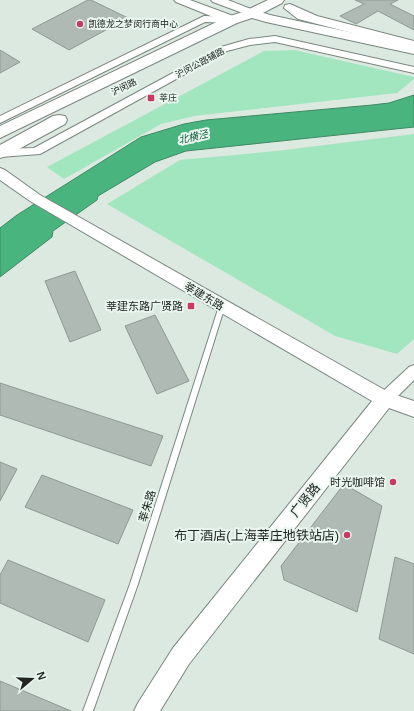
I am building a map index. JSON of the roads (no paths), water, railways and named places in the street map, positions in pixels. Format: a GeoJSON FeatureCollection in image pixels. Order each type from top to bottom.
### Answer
{"type":"FeatureCollection","features":[{"type":"Feature","properties":{"kind":"highway"},"geometry":{"type":"LineString","coordinates":[[266,18],[414,50]]}},
{"type":"Feature","properties":{"kind":"highway","name":"沪闵路"},"geometry":{"type":"LineString","coordinates":[[0,153],[83,107],[251,20],[266,18]]}},
{"type":"Feature","properties":{"kind":"highway"},"geometry":{"type":"LineString","coordinates":[[232,20],[251,20],[414,61]]}},
{"type":"Feature","properties":{"kind":"highway","name":"沪闵路"},"geometry":{"type":"LineString","coordinates":[[0,133],[232,20]]}},
{"type":"Feature","properties":{"kind":"main road"},"geometry":{"type":"LineString","coordinates":[[180,0],[232,20]]}},
{"type":"Feature","properties":{"kind":"main road"},"geometry":{"type":"LineString","coordinates":[[217,0],[251,20],[278,0]]}},
{"type":"Feature","properties":{"kind":"main road"},"geometry":{"type":"LineString","coordinates":[[266,18],[290,8],[304,0]]}},
{"type":"Feature","properties":{"kind":"main road"},"geometry":{"type":"LineString","coordinates":[[290,8],[303,16],[312,19],[414,45]]}},
{"type":"Feature","properties":{"kind":"street"},"geometry":{"type":"LineString","coordinates":[[0,120],[204,19],[232,20]]}},
{"type":"Feature","properties":{"kind":"street","name":"沪闵公路辅路"},"geometry":{"type":"LineString","coordinates":[[0,153],[36,151],[224,49],[249,42],[275,39],[414,70]]}},
{"type":"Feature","properties":{"kind":"street","name":"莘建东路"},"geometry":{"type":"LineString","coordinates":[[0,173],[35,198],[75,222],[385,399],[414,409]]}},
{"type":"Feature","properties":{"kind":"street","name":"广贤路"},"geometry":{"type":"LineString","coordinates":[[146,711],[181,656],[385,399],[414,371]]}},
{"type":"Feature","properties":{"kind":"lane","name":"莘朱路"},"geometry":{"type":"LineString","coordinates":[[88,711],[134,584],[222,306]]}},
{"type":"Feature","properties":{"kind":"water","name":"北横泾"},"geometry":{"type":"Polygon","coordinates":[[[414,95],[414,127],[186,151],[155,162],[98,196],[97,200],[53,231],[52,237],[0,277],[0,228],[17,215],[141,137],[184,124],[206,120],[389,103],[414,95]]]}},
{"type":"Feature","properties":{"kind":"place","name":"凯德龙之梦闵行商中心"},"geometry":{"type":"Point","coordinates":[80,24]}},
{"type":"Feature","properties":{"kind":"place","name":"莘庄"},"geometry":{"type":"Point","coordinates":[151,98]}},
{"type":"Feature","properties":{"kind":"place","name":"莘建东路广贤路"},"geometry":{"type":"Point","coordinates":[191,306]}},
{"type":"Feature","properties":{"kind":"place","name":"时光咖啡馆"},"geometry":{"type":"Point","coordinates":[393,482]}},
{"type":"Feature","properties":{"kind":"place","name":"布丁酒店(上海莘庄地铁站店)"},"geometry":{"type":"Point","coordinates":[347,535]}}]}
